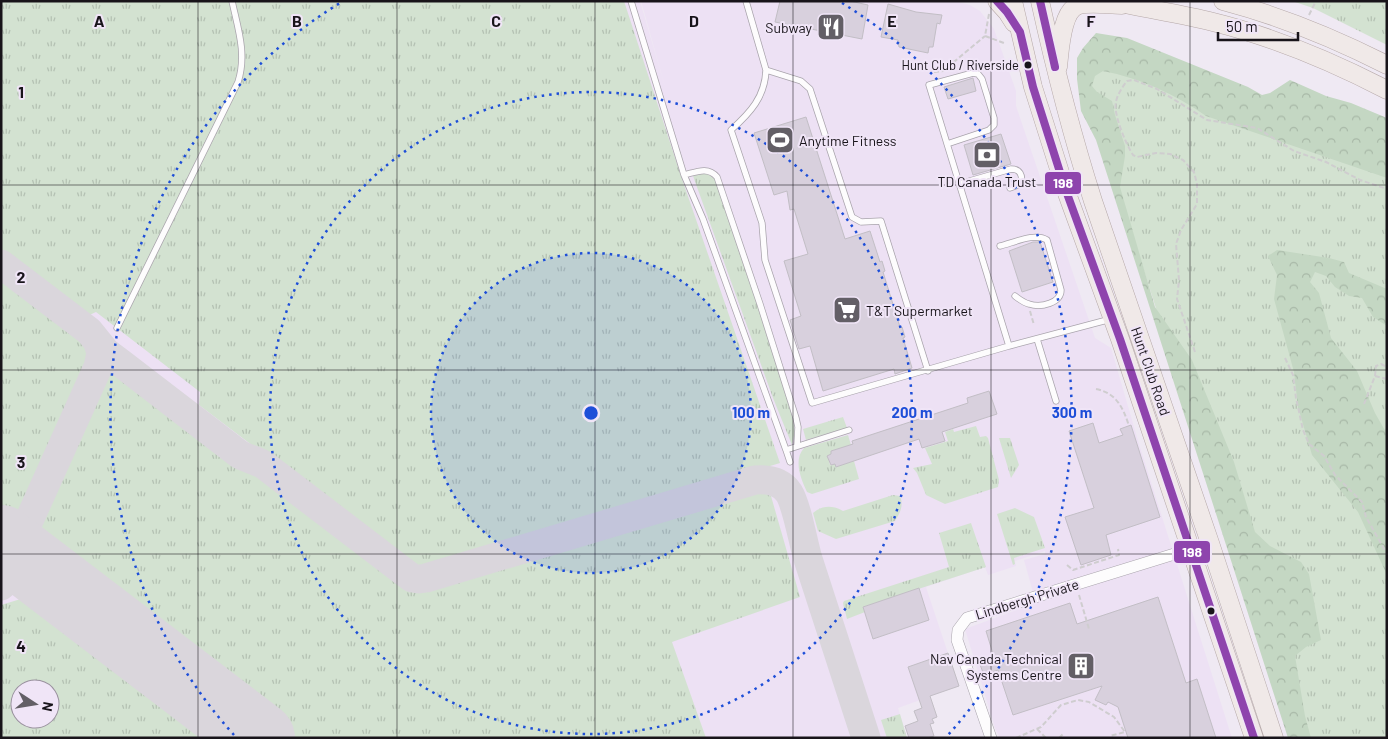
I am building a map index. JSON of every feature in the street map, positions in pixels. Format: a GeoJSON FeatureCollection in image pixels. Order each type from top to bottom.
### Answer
{"type":"FeatureCollection","features":[{"type":"Feature","properties":{"kind":"main road","name":"Hunt Club Road"},"geometry":{"type":"LineString","coordinates":[[1013,1],[1033,87],[1065,188],[1113,319],[1254,738]]}},
{"type":"Feature","properties":{"kind":"main road","name":"Hunt Club Road"},"geometry":{"type":"LineString","coordinates":[[1040,1],[1057,77],[1078,154],[1274,738]]}},
{"type":"Feature","properties":{"kind":"main road"},"geometry":{"type":"LineString","coordinates":[[1112,1],[1214,22],[1264,37],[1304,50],[1387,90]]}},
{"type":"Feature","properties":{"kind":"main road"},"geometry":{"type":"LineString","coordinates":[[1223,1],[1295,24],[1356,49],[1387,65]]}},
{"type":"Feature","properties":{"kind":"main road"},"geometry":{"type":"LineString","coordinates":[[1057,77],[1066,18],[1072,9],[1080,5],[1095,4],[1133,6]]}},
{"type":"Feature","properties":{"kind":"main road"},"geometry":{"type":"LineString","coordinates":[[993,6],[1007,12],[1020,32]]}},
{"type":"Feature","properties":{"kind":"main road"},"geometry":{"type":"LineString","coordinates":[[1113,319],[1131,312]]}},
{"type":"Feature","properties":{"kind":"street","name":"Lindbergh Private"},"geometry":{"type":"LineString","coordinates":[[990,738],[957,640],[958,630],[967,618],[1210,543]]}},
{"type":"Feature","properties":{"kind":"lane"},"geometry":{"type":"LineString","coordinates":[[117,328],[238,82],[243,62],[242,46],[232,1]]}},
{"type":"Feature","properties":{"kind":"lane"},"geometry":{"type":"LineString","coordinates":[[631,1],[684,175],[703,219],[790,462]]}},
{"type":"Feature","properties":{"kind":"lane"},"geometry":{"type":"LineString","coordinates":[[746,1],[766,70],[766,82],[749,114],[731,130],[762,223],[765,260],[812,403],[1009,346],[1113,319]]}},
{"type":"Feature","properties":{"kind":"lane"},"geometry":{"type":"LineString","coordinates":[[766,70],[801,81],[810,89],[852,216],[861,222],[881,221],[928,370]]}},
{"type":"Feature","properties":{"kind":"lane"},"geometry":{"type":"LineString","coordinates":[[947,144],[989,130],[994,125],[994,118],[982,79],[978,74],[973,73],[929,85],[959,184],[1009,346]]}},
{"type":"Feature","properties":{"kind":"lane"},"geometry":{"type":"LineString","coordinates":[[959,184],[1011,168],[1020,172],[1022,178],[1021,184],[1010,188]]}},
{"type":"Feature","properties":{"kind":"lane"},"geometry":{"type":"LineString","coordinates":[[684,175],[704,170],[712,172],[717,176],[796,418],[798,427],[797,446]]}},
{"type":"Feature","properties":{"kind":"lane"},"geometry":{"type":"LineString","coordinates":[[1000,246],[1035,237],[1042,237],[1047,240],[1062,290],[1061,296],[1057,300],[1039,306],[1028,304],[1015,296]]}},
{"type":"Feature","properties":{"kind":"lane"},"geometry":{"type":"LineString","coordinates":[[1037,339],[1056,401]]}},
{"type":"Feature","properties":{"kind":"lane"},"geometry":{"type":"LineString","coordinates":[[786,450],[848,430]]}},
{"type":"Feature","properties":{"kind":"path"},"geometry":{"type":"LineString","coordinates":[[934,72],[942,71],[985,36],[993,6]]}},
{"type":"Feature","properties":{"kind":"path"},"geometry":{"type":"LineString","coordinates":[[985,36],[1004,43]]}},
{"type":"Feature","properties":{"kind":"path"},"geometry":{"type":"LineString","coordinates":[[1195,352],[1177,299],[1179,280],[1176,244],[1181,230],[1197,204],[1195,177],[1189,165],[1177,156],[1161,153],[1140,157],[1132,155],[1115,107],[1116,100],[1127,81],[1134,80],[1157,89],[1207,120],[1257,128],[1294,151],[1326,162],[1360,180],[1387,189]]}},
{"type":"Feature","properties":{"kind":"path"},"geometry":{"type":"LineString","coordinates":[[1028,304],[1034,325]]}},
{"type":"Feature","properties":{"kind":"path"},"geometry":{"type":"LineString","coordinates":[[1285,358],[1293,375],[1303,430],[1310,444],[1324,456],[1335,475],[1362,502],[1366,517],[1387,554]]}},
{"type":"Feature","properties":{"kind":"path"},"geometry":{"type":"LineString","coordinates":[[1364,404],[1375,376],[1376,366],[1382,364],[1387,367]]}},
{"type":"Feature","properties":{"kind":"path"},"geometry":{"type":"LineString","coordinates":[[1375,376],[1387,379]]}},
{"type":"Feature","properties":{"kind":"path"},"geometry":{"type":"LineString","coordinates":[[1096,389],[1106,391],[1115,397],[1129,426]]}},
{"type":"Feature","properties":{"kind":"path"},"geometry":{"type":"LineString","coordinates":[[1067,565],[1073,570],[1119,555],[1118,549]]}},
{"type":"Feature","properties":{"kind":"path"},"geometry":{"type":"LineString","coordinates":[[1075,584],[1089,629]]}},
{"type":"Feature","properties":{"kind":"path"},"geometry":{"type":"LineString","coordinates":[[1016,738],[1038,729],[1048,721],[1061,705],[1078,700],[1088,702],[1114,717],[1125,732],[1126,738]]}},
{"type":"Feature","properties":{"kind":"path"},"geometry":{"type":"LineString","coordinates":[[1038,729],[1046,738]]}},
{"type":"Feature","properties":{"kind":"path"},"geometry":{"type":"LineString","coordinates":[[1110,736],[1125,732]]}},
{"type":"Feature","properties":{"kind":"path"},"geometry":{"type":"LineString","coordinates":[[1059,738],[1064,733]]}},
{"type":"Feature","properties":{"kind":"shaded area"},"geometry":{"type":"Polygon","coordinates":[[[1,1],[640,1],[666,90],[641,1],[955,1],[970,5],[980,11],[994,29],[1016,91],[1016,106],[1095,338],[1111,348],[1139,444],[1232,738],[1000,738],[995,728],[965,629],[1036,603],[1024,560],[1045,554],[1045,551],[1015,561],[1016,566],[988,575],[985,567],[926,587],[959,686],[898,708],[907,738],[1,738],[1,1]]]}},
{"type":"Feature","properties":{"kind":"green space"},"geometry":{"type":"Polygon","coordinates":[[[1,1],[624,1],[681,176],[780,463],[434,568],[411,566],[199,405],[200,392],[96,312],[83,318],[1,254],[1,1]]]}},
{"type":"Feature","properties":{"kind":"green space"},"geometry":{"type":"Polygon","coordinates":[[[1292,1],[1387,1],[1387,45],[1313,8],[1292,1]]]}},
{"type":"Feature","properties":{"kind":"green space"},"geometry":{"type":"Polygon","coordinates":[[[1096,33],[1127,38],[1248,87],[1262,95],[1270,93],[1290,80],[1326,96],[1351,103],[1387,118],[1387,178],[1206,116],[1170,94],[1130,78],[1103,71],[1095,76],[1092,86],[1097,92],[1112,101],[1125,146],[1120,187],[1155,307],[1192,360],[1234,462],[1255,532],[1270,546],[1301,562],[1309,574],[1321,640],[1306,647],[1295,656],[1305,716],[1311,738],[1288,738],[1096,140],[1081,111],[1077,79],[1077,58],[1096,33]]]}},
{"type":"Feature","properties":{"kind":"green space"},"geometry":{"type":"Polygon","coordinates":[[[1094,45],[1387,150],[1387,738],[1293,738],[1087,92],[1094,45]]]}},
{"type":"Feature","properties":{"kind":"green space"},"geometry":{"type":"Polygon","coordinates":[[[703,173],[716,180],[789,400],[795,431],[792,445],[773,398],[693,176],[703,173]]]}},
{"type":"Feature","properties":{"kind":"green space"},"geometry":{"type":"Polygon","coordinates":[[[1277,250],[1344,262],[1349,273],[1387,289],[1387,326],[1373,317],[1362,298],[1349,296],[1335,287],[1326,276],[1315,272],[1310,282],[1319,293],[1331,338],[1357,371],[1375,413],[1387,434],[1387,575],[1358,512],[1312,455],[1298,407],[1294,372],[1274,299],[1277,275],[1268,256],[1277,250]]]}},
{"type":"Feature","properties":{"kind":"green space"},"geometry":{"type":"Polygon","coordinates":[[[1,275],[39,302],[64,323],[75,334],[91,358],[24,510],[10,524],[1,517],[1,275]]]}},
{"type":"Feature","properties":{"kind":"green space"},"geometry":{"type":"Polygon","coordinates":[[[118,371],[250,472],[256,471],[413,590],[756,489],[771,496],[800,597],[672,642],[706,738],[292,738],[40,544],[40,521],[105,375],[118,371]]]}},
{"type":"Feature","properties":{"kind":"green space"},"geometry":{"type":"Polygon","coordinates":[[[843,417],[847,428],[806,440],[803,429],[843,417]]]}},
{"type":"Feature","properties":{"kind":"green space"},"geometry":{"type":"Polygon","coordinates":[[[976,426],[980,437],[986,436],[988,438],[999,480],[998,487],[945,504],[926,495],[913,468],[932,464],[925,448],[948,441],[945,432],[953,429],[954,432],[976,426]]]}},
{"type":"Feature","properties":{"kind":"green space"},"geometry":{"type":"Polygon","coordinates":[[[848,435],[851,445],[831,451],[831,454],[828,456],[830,465],[835,464],[836,466],[854,461],[859,479],[812,494],[807,492],[799,470],[799,458],[804,448],[848,435]]]}},
{"type":"Feature","properties":{"kind":"green space"},"geometry":{"type":"Polygon","coordinates":[[[999,438],[1010,438],[1019,465],[1011,478],[999,438]]]}},
{"type":"Feature","properties":{"kind":"green space"},"geometry":{"type":"Polygon","coordinates":[[[893,495],[900,496],[902,503],[895,521],[836,539],[818,531],[813,513],[820,508],[831,507],[843,511],[893,495]]]}},
{"type":"Feature","properties":{"kind":"green space"},"geometry":{"type":"Polygon","coordinates":[[[1015,508],[1034,517],[1045,548],[1014,558],[1015,564],[1013,565],[997,514],[1015,508]]]}},
{"type":"Feature","properties":{"kind":"green space"},"geometry":{"type":"Polygon","coordinates":[[[971,523],[986,567],[863,607],[865,612],[847,619],[844,601],[949,567],[939,533],[971,523]]]}},
{"type":"Feature","properties":{"kind":"green space"},"geometry":{"type":"Polygon","coordinates":[[[37,594],[226,738],[1,738],[1,605],[37,594]]]}},
{"type":"Feature","properties":{"kind":"green space"},"geometry":{"type":"Polygon","coordinates":[[[900,714],[907,738],[887,738],[881,720],[900,714]]]}},
{"type":"Feature","properties":{"kind":"building"},"geometry":{"type":"Polygon","coordinates":[[[780,1],[850,1],[868,5],[862,39],[775,22],[780,1]]]}},
{"type":"Feature","properties":{"kind":"building"},"geometry":{"type":"Polygon","coordinates":[[[888,4],[916,12],[942,15],[940,24],[937,23],[933,47],[929,47],[928,53],[899,47],[898,40],[881,37],[888,4]]]}},
{"type":"Feature","properties":{"kind":"building"},"geometry":{"type":"Polygon","coordinates":[[[973,78],[976,91],[948,99],[944,87],[973,78]]]}},
{"type":"Feature","properties":{"kind":"building","name":"T&T Supermarket"},"geometry":{"type":"Polygon","coordinates":[[[806,117],[845,239],[870,231],[880,262],[882,261],[885,271],[883,272],[900,327],[902,327],[905,337],[903,338],[912,368],[895,374],[894,369],[823,391],[810,346],[799,349],[790,320],[801,316],[784,261],[808,254],[794,209],[790,210],[787,191],[774,195],[754,133],[806,117]]]}},
{"type":"Feature","properties":{"kind":"building","name":"TD Canada Trust"},"geometry":{"type":"Polygon","coordinates":[[[1001,134],[1011,164],[973,175],[964,145],[1001,134]]]}},
{"type":"Feature","properties":{"kind":"building"},"geometry":{"type":"Polygon","coordinates":[[[1033,242],[1040,242],[1053,282],[1022,292],[1009,251],[1033,242]]]}},
{"type":"Feature","properties":{"kind":"building"},"geometry":{"type":"Polygon","coordinates":[[[989,391],[997,414],[942,432],[945,441],[922,448],[919,439],[836,467],[835,464],[831,465],[827,456],[831,454],[831,451],[853,444],[852,441],[968,403],[967,398],[989,391]]]}},
{"type":"Feature","properties":{"kind":"building"},"geometry":{"type":"Polygon","coordinates":[[[1093,423],[1099,443],[1123,435],[1120,429],[1131,425],[1160,517],[1106,535],[1111,555],[1081,565],[1065,517],[1094,508],[1069,431],[1093,423]]]}},
{"type":"Feature","properties":{"kind":"building"},"geometry":{"type":"Polygon","coordinates":[[[919,588],[929,620],[873,639],[863,607],[919,588]]]}},
{"type":"Feature","properties":{"kind":"building","name":"Nav Canada Technical Systems Centre"},"geometry":{"type":"Polygon","coordinates":[[[1158,597],[1186,683],[1197,679],[1216,738],[1128,738],[1118,707],[1108,702],[1106,705],[1095,700],[1102,686],[1013,715],[998,670],[984,675],[979,662],[994,657],[986,631],[1070,603],[1077,624],[1158,597]]]}},
{"type":"Feature","properties":{"kind":"building"},"geometry":{"type":"Polygon","coordinates":[[[948,653],[959,686],[930,696],[937,717],[932,719],[934,723],[930,724],[934,736],[909,738],[905,726],[918,721],[914,711],[922,708],[908,667],[948,653]]]}},
{"type":"Feature","properties":{"kind":"taxiway"},"geometry":{"type":"LineString","coordinates":[[1,264],[89,331],[106,352],[239,454],[264,465],[412,578],[426,578],[755,480],[778,483],[789,493],[795,506],[808,559],[866,738]]}},
{"type":"Feature","properties":{"kind":"taxiway"},"geometry":{"type":"LineString","coordinates":[[98,343],[101,353],[98,367],[27,525],[25,540],[26,548],[33,561],[117,625]]}},
{"type":"Feature","properties":{"kind":"taxiway"},"geometry":{"type":"LineString","coordinates":[[1,535],[16,534],[27,525]]}},
{"type":"Feature","properties":{"kind":"taxiway"},"geometry":{"type":"LineString","coordinates":[[1,586],[21,576],[36,577],[56,586]]}},
{"type":"Feature","properties":{"kind":"taxiway"},"geometry":{"type":"LineString","coordinates":[[97,618],[136,647]]}},
{"type":"Feature","properties":{"kind":"runway"},"geometry":{"type":"LineString","coordinates":[[1,541],[259,738]]}},
{"type":"Feature","properties":{"kind":"transit line","name":"198"},"geometry":{"type":"LineString","coordinates":[[997,1],[1020,32],[1033,87],[1065,188],[1120,339],[1254,738]]}},
{"type":"Feature","properties":{"kind":"transit line","name":"198"},"geometry":{"type":"LineString","coordinates":[[1040,1],[1055,67]]}},
{"type":"Feature","properties":{"kind":"place","name":"Subway"},"geometry":{"type":"Point","coordinates":[831,27]}},
{"type":"Feature","properties":{"kind":"place","name":"Hunt Club / Riverside"},"geometry":{"type":"Point","coordinates":[1028,65]}},
{"type":"Feature","properties":{"kind":"place","name":"Anytime Fitness"},"geometry":{"type":"Point","coordinates":[780,140]}},
{"type":"Feature","properties":{"kind":"place","name":"TD Canada Trust"},"geometry":{"type":"Point","coordinates":[987,155]}},
{"type":"Feature","properties":{"kind":"place","name":"T&T Supermarket"},"geometry":{"type":"Point","coordinates":[847,310]}},
{"type":"Feature","properties":{"kind":"place","name":"Nav Canada Technical Systems Centre"},"geometry":{"type":"Point","coordinates":[1081,666]}}]}
